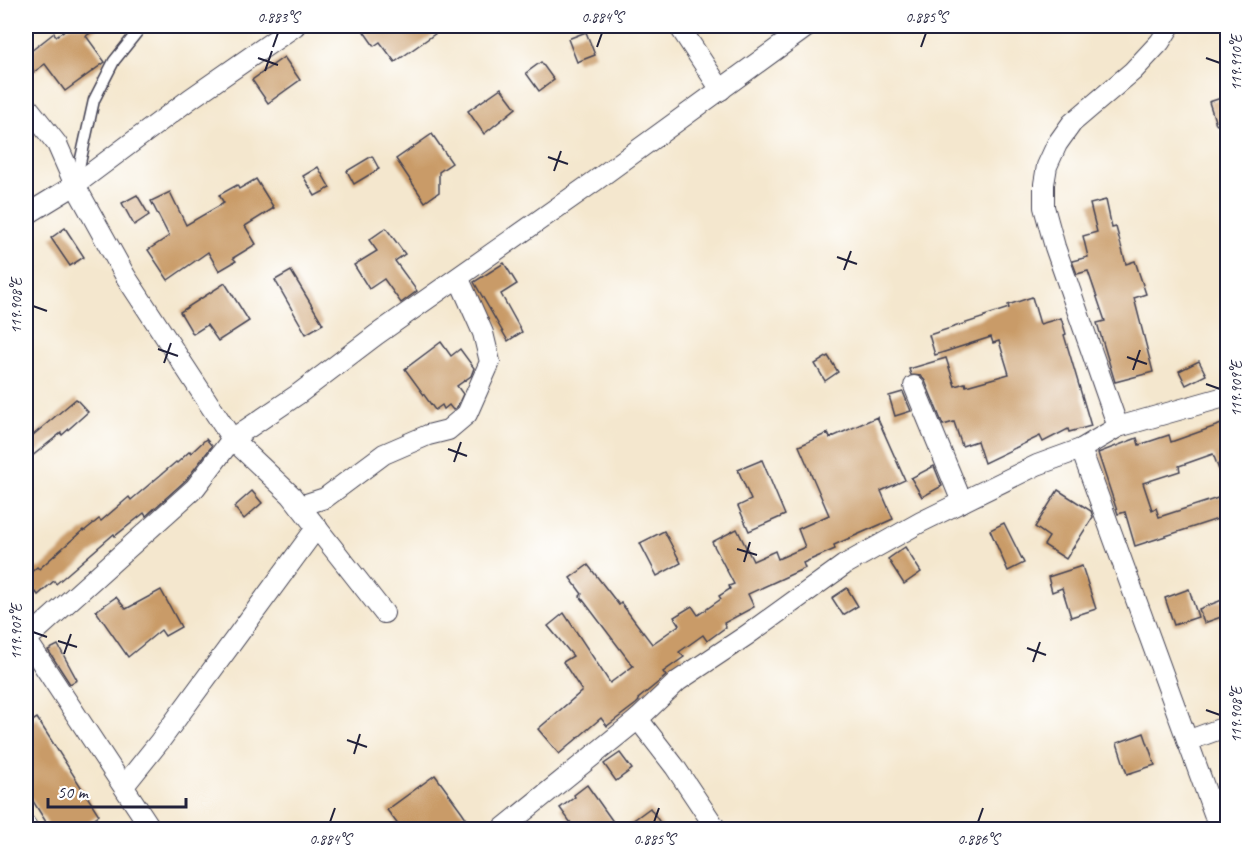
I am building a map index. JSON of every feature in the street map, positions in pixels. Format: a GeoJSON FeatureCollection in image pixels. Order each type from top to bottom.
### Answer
{"type":"FeatureCollection","features":[{"type":"Feature","properties":{"kind":"street"},"geometry":{"type":"LineString","coordinates":[[26,215],[75,185],[190,99],[295,26]]}},
{"type":"Feature","properties":{"kind":"street"},"geometry":{"type":"LineString","coordinates":[[679,26],[721,90]]}},
{"type":"Feature","properties":{"kind":"street"},"geometry":{"type":"LineString","coordinates":[[152,830],[26,639],[195,488],[232,439],[297,395],[376,335],[459,279],[808,26]]}},
{"type":"Feature","properties":{"kind":"street"},"geometry":{"type":"LineString","coordinates":[[1118,427],[1055,247],[1044,207],[1044,184],[1047,166],[1057,144],[1072,123],[1133,71],[1160,42],[1170,26]]}},
{"type":"Feature","properties":{"kind":"street"},"geometry":{"type":"LineString","coordinates":[[26,105],[57,144],[75,185],[126,277],[232,439],[291,495],[384,613]]}},
{"type":"Feature","properties":{"kind":"street"},"geometry":{"type":"LineString","coordinates":[[300,506],[325,498],[384,454],[428,435],[448,430],[467,414],[490,362],[483,333],[459,279]]}},
{"type":"Feature","properties":{"kind":"street"},"geometry":{"type":"LineString","coordinates":[[914,386],[962,502]]}},
{"type":"Feature","properties":{"kind":"street"},"geometry":{"type":"LineString","coordinates":[[501,830],[638,719],[678,681],[747,635],[843,565],[921,522],[1037,465],[1081,448],[1118,427],[1227,396]]}},
{"type":"Feature","properties":{"kind":"street"},"geometry":{"type":"LineString","coordinates":[[1081,448],[1220,830]]}},
{"type":"Feature","properties":{"kind":"street"},"geometry":{"type":"LineString","coordinates":[[124,786],[160,741],[317,527]]}},
{"type":"Feature","properties":{"kind":"street"},"geometry":{"type":"LineString","coordinates":[[638,719],[675,767],[717,830]]}},
{"type":"Feature","properties":{"kind":"street"},"geometry":{"type":"LineString","coordinates":[[1187,741],[1227,726]]}},
{"type":"Feature","properties":{"kind":"street"},"geometry":{"type":"LineString","coordinates":[[26,825],[28,830]]}},
{"type":"Feature","properties":{"kind":"lane"},"geometry":{"type":"LineString","coordinates":[[75,185],[94,100],[114,61],[142,26]]}},
{"type":"Feature","properties":{"kind":"building"},"geometry":{"type":"Polygon","coordinates":[[[71,26],[101,26],[86,36],[105,62],[65,91],[45,64],[34,72],[26,60],[26,55],[54,33],[56,36],[71,26]]]}},
{"type":"Feature","properties":{"kind":"building"},"geometry":{"type":"Polygon","coordinates":[[[360,26],[446,26],[395,62],[380,42],[374,46],[360,26]]]}},
{"type":"Feature","properties":{"kind":"building"},"geometry":{"type":"Polygon","coordinates":[[[586,32],[595,55],[577,62],[568,39],[586,32]]]}},
{"type":"Feature","properties":{"kind":"building"},"geometry":{"type":"Polygon","coordinates":[[[284,57],[300,80],[268,103],[252,80],[284,57]]]}},
{"type":"Feature","properties":{"kind":"building"},"geometry":{"type":"Polygon","coordinates":[[[541,62],[554,80],[539,91],[526,73],[541,62]]]}},
{"type":"Feature","properties":{"kind":"building"},"geometry":{"type":"Polygon","coordinates":[[[501,88],[516,108],[484,134],[468,111],[501,88]]]}},
{"type":"Feature","properties":{"kind":"building"},"geometry":{"type":"Polygon","coordinates":[[[1227,96],[1227,120],[1216,124],[1209,102],[1227,96]]]}},
{"type":"Feature","properties":{"kind":"building"},"geometry":{"type":"Polygon","coordinates":[[[432,134],[452,163],[439,172],[439,192],[425,202],[396,159],[432,134]]]}},
{"type":"Feature","properties":{"kind":"building"},"geometry":{"type":"Polygon","coordinates":[[[372,156],[379,169],[354,184],[347,171],[372,156]]]}},
{"type":"Feature","properties":{"kind":"building"},"geometry":{"type":"Polygon","coordinates":[[[318,167],[330,188],[315,196],[303,176],[318,167]]]}},
{"type":"Feature","properties":{"kind":"building"},"geometry":{"type":"Polygon","coordinates":[[[256,179],[274,208],[245,226],[256,244],[233,258],[236,261],[219,271],[208,252],[168,280],[148,250],[169,236],[151,201],[170,192],[186,225],[224,203],[219,195],[237,185],[239,189],[256,179]]]}},
{"type":"Feature","properties":{"kind":"building"},"geometry":{"type":"Polygon","coordinates":[[[137,195],[149,215],[134,225],[122,203],[137,195]]]}},
{"type":"Feature","properties":{"kind":"building"},"geometry":{"type":"Polygon","coordinates":[[[1106,200],[1112,228],[1116,227],[1126,264],[1135,261],[1146,294],[1134,298],[1153,372],[1115,382],[1097,323],[1105,321],[1088,271],[1077,274],[1072,261],[1088,257],[1083,236],[1097,232],[1090,204],[1106,200]]]}},
{"type":"Feature","properties":{"kind":"building"},"geometry":{"type":"Polygon","coordinates":[[[65,228],[84,257],[70,266],[51,238],[65,228]]]}},
{"type":"Feature","properties":{"kind":"building"},"geometry":{"type":"Polygon","coordinates":[[[386,228],[405,254],[395,261],[417,291],[401,303],[384,279],[369,289],[354,265],[377,251],[369,240],[386,228]]]}},
{"type":"Feature","properties":{"kind":"building"},"geometry":{"type":"Polygon","coordinates":[[[504,263],[517,284],[501,294],[522,332],[508,341],[474,282],[504,263]]]}},
{"type":"Feature","properties":{"kind":"building"},"geometry":{"type":"Polygon","coordinates":[[[291,271],[323,324],[306,334],[275,280],[291,271]]]}},
{"type":"Feature","properties":{"kind":"building"},"geometry":{"type":"Polygon","coordinates":[[[225,283],[249,321],[218,341],[207,325],[193,334],[180,312],[225,283]]]}},
{"type":"Feature","properties":{"kind":"building"},"geometry":{"type":"Polygon","coordinates":[[[1032,297],[1040,324],[1061,318],[1091,426],[1069,432],[1068,429],[1043,442],[1040,436],[984,463],[977,441],[962,446],[954,422],[943,425],[925,381],[921,376],[911,375],[909,369],[946,358],[955,386],[965,383],[966,386],[1009,374],[999,341],[993,343],[991,337],[935,355],[929,335],[985,317],[1009,308],[1008,305],[1032,297]]]}},
{"type":"Feature","properties":{"kind":"building"},"geometry":{"type":"Polygon","coordinates":[[[441,342],[451,356],[460,349],[474,368],[471,376],[457,386],[463,394],[457,407],[453,410],[449,405],[444,409],[442,405],[435,410],[405,369],[441,342]]]}},
{"type":"Feature","properties":{"kind":"building"},"geometry":{"type":"Polygon","coordinates":[[[828,356],[838,372],[825,381],[815,364],[828,356]]]}},
{"type":"Feature","properties":{"kind":"building"},"geometry":{"type":"Polygon","coordinates":[[[1199,361],[1206,375],[1186,385],[1179,371],[1199,361]]]}},
{"type":"Feature","properties":{"kind":"building"},"geometry":{"type":"Polygon","coordinates":[[[903,392],[911,411],[895,416],[889,396],[903,392]]]}},
{"type":"Feature","properties":{"kind":"building"},"geometry":{"type":"Polygon","coordinates":[[[76,399],[88,412],[62,435],[61,433],[26,461],[26,441],[76,399]]]}},
{"type":"Feature","properties":{"kind":"building"},"geometry":{"type":"Polygon","coordinates":[[[877,417],[905,480],[881,491],[893,519],[834,545],[835,549],[803,563],[805,568],[748,594],[754,607],[724,623],[726,627],[707,641],[703,635],[679,652],[684,657],[663,672],[666,676],[638,699],[636,704],[607,726],[601,718],[559,754],[538,729],[582,691],[563,662],[573,656],[548,626],[564,613],[610,683],[633,666],[580,596],[582,594],[570,578],[588,565],[652,644],[679,625],[674,617],[692,606],[698,615],[721,599],[719,596],[734,584],[712,542],[737,529],[753,561],[775,551],[778,559],[805,547],[798,529],[829,515],[799,446],[828,433],[830,438],[877,417]]]}},
{"type":"Feature","properties":{"kind":"building"},"geometry":{"type":"Polygon","coordinates":[[[1227,422],[1227,488],[1213,454],[1179,466],[1180,471],[1143,483],[1152,510],[1156,508],[1159,517],[1227,495],[1227,516],[1135,546],[1125,512],[1118,514],[1098,453],[1137,438],[1139,445],[1169,435],[1171,442],[1227,422]]]}},
{"type":"Feature","properties":{"kind":"building"},"geometry":{"type":"Polygon","coordinates":[[[206,439],[212,446],[186,480],[146,516],[144,513],[115,536],[114,534],[56,584],[54,581],[38,595],[36,592],[26,602],[26,577],[37,567],[39,569],[83,530],[99,519],[101,521],[129,497],[131,500],[206,439]]]}},
{"type":"Feature","properties":{"kind":"building"},"geometry":{"type":"Polygon","coordinates":[[[762,460],[785,515],[749,531],[738,506],[751,500],[738,470],[762,460]]]}},
{"type":"Feature","properties":{"kind":"building"},"geometry":{"type":"Polygon","coordinates":[[[934,466],[942,486],[922,497],[911,478],[934,466]]]}},
{"type":"Feature","properties":{"kind":"building"},"geometry":{"type":"Polygon","coordinates":[[[1058,490],[1091,511],[1093,517],[1066,559],[1044,545],[1049,537],[1035,527],[1058,490]]]}},
{"type":"Feature","properties":{"kind":"building"},"geometry":{"type":"Polygon","coordinates":[[[252,491],[262,503],[244,519],[234,507],[252,491]]]}},
{"type":"Feature","properties":{"kind":"building"},"geometry":{"type":"Polygon","coordinates":[[[1004,523],[1024,563],[1008,571],[990,530],[1004,523]]]}},
{"type":"Feature","properties":{"kind":"building"},"geometry":{"type":"Polygon","coordinates":[[[664,531],[681,563],[657,576],[640,543],[664,531]]]}},
{"type":"Feature","properties":{"kind":"building"},"geometry":{"type":"Polygon","coordinates":[[[905,547],[921,572],[904,584],[888,559],[905,547]]]}},
{"type":"Feature","properties":{"kind":"building"},"geometry":{"type":"Polygon","coordinates":[[[1082,566],[1096,609],[1071,617],[1062,588],[1052,592],[1048,577],[1082,566]]]}},
{"type":"Feature","properties":{"kind":"building"},"geometry":{"type":"Polygon","coordinates":[[[847,588],[858,606],[843,615],[832,598],[847,588]]]}},
{"type":"Feature","properties":{"kind":"building"},"geometry":{"type":"Polygon","coordinates":[[[1189,589],[1198,617],[1174,625],[1165,598],[1189,589]]]}},
{"type":"Feature","properties":{"kind":"building"},"geometry":{"type":"Polygon","coordinates":[[[161,590],[181,627],[165,636],[161,630],[128,657],[96,611],[116,597],[126,609],[161,590]]]}},
{"type":"Feature","properties":{"kind":"building"},"geometry":{"type":"Polygon","coordinates":[[[1227,598],[1227,615],[1204,623],[1199,609],[1227,598]]]}},
{"type":"Feature","properties":{"kind":"building"},"geometry":{"type":"Polygon","coordinates":[[[58,645],[77,680],[70,684],[48,650],[58,645]]]}},
{"type":"Feature","properties":{"kind":"building"},"geometry":{"type":"Polygon","coordinates":[[[37,718],[99,815],[77,830],[51,830],[26,790],[26,725],[37,718]]]}},
{"type":"Feature","properties":{"kind":"building"},"geometry":{"type":"Polygon","coordinates":[[[1144,733],[1155,765],[1127,774],[1117,743],[1144,733]]]}},
{"type":"Feature","properties":{"kind":"building"},"geometry":{"type":"Polygon","coordinates":[[[620,753],[632,769],[616,781],[604,764],[620,753]]]}},
{"type":"Feature","properties":{"kind":"building"},"geometry":{"type":"Polygon","coordinates":[[[435,775],[474,830],[402,830],[387,810],[435,775]]]}},
{"type":"Feature","properties":{"kind":"building"},"geometry":{"type":"Polygon","coordinates":[[[587,785],[619,830],[576,830],[560,808],[587,785]]]}},
{"type":"Feature","properties":{"kind":"building"},"geometry":{"type":"Polygon","coordinates":[[[650,808],[665,830],[620,830],[650,808]]]}}]}
